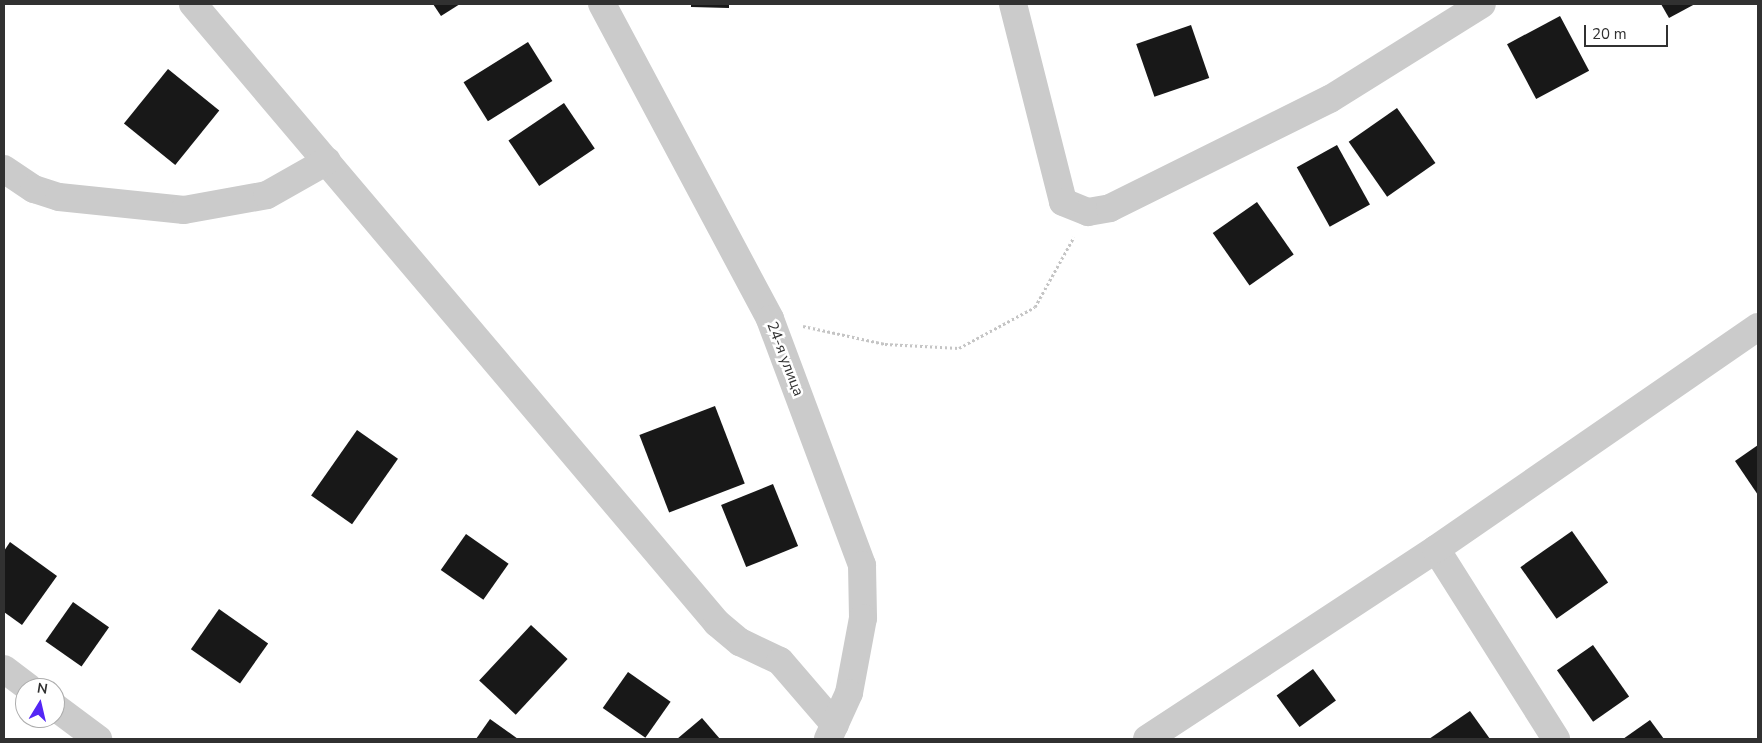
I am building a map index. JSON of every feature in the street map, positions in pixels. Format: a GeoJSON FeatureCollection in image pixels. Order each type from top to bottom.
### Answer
{"type":"FeatureCollection","features":[{"type":"Feature","properties":{"kind":"street"},"geometry":{"type":"LineString","coordinates":[[193,4],[717,623],[740,642],[780,661],[831,732]]}},
{"type":"Feature","properties":{"kind":"street","name":"24-я улица"},"geometry":{"type":"LineString","coordinates":[[602,4],[770,319],[862,565],[863,618],[849,693],[831,732]]}},
{"type":"Feature","properties":{"kind":"street"},"geometry":{"type":"LineString","coordinates":[[1013,4],[1063,202],[1088,212],[1110,208],[1330,99],[1482,4]]}},
{"type":"Feature","properties":{"kind":"street"},"geometry":{"type":"LineString","coordinates":[[4,168],[34,189],[59,197],[184,210],[267,195],[327,160]]}},
{"type":"Feature","properties":{"kind":"street"},"geometry":{"type":"LineString","coordinates":[[1147,739],[1436,549],[1758,327]]}},
{"type":"Feature","properties":{"kind":"street"},"geometry":{"type":"LineString","coordinates":[[1436,549],[1556,739]]}},
{"type":"Feature","properties":{"kind":"street"},"geometry":{"type":"LineString","coordinates":[[4,669],[16,678]]}},
{"type":"Feature","properties":{"kind":"street"},"geometry":{"type":"LineString","coordinates":[[65,714],[98,739]]}},
{"type":"Feature","properties":{"kind":"path"},"geometry":{"type":"LineString","coordinates":[[770,319],[885,344],[959,348],[1035,307],[1088,212]]}},
{"type":"Feature","properties":{"kind":"building"},"geometry":{"type":"Polygon","coordinates":[[[433,4],[460,4],[441,16],[433,4]]]}},
{"type":"Feature","properties":{"kind":"building"},"geometry":{"type":"Polygon","coordinates":[[[691,4],[729,4],[729,8],[691,7],[691,4]]]}},
{"type":"Feature","properties":{"kind":"building"},"geometry":{"type":"Polygon","coordinates":[[[1661,4],[1695,4],[1669,18],[1661,4]]]}},
{"type":"Feature","properties":{"kind":"building"},"geometry":{"type":"Polygon","coordinates":[[[1560,16],[1589,71],[1536,99],[1507,44],[1560,16]]]}},
{"type":"Feature","properties":{"kind":"building"},"geometry":{"type":"Polygon","coordinates":[[[1191,25],[1209,78],[1154,97],[1136,44],[1191,25]]]}},
{"type":"Feature","properties":{"kind":"building"},"geometry":{"type":"Polygon","coordinates":[[[528,42],[552,81],[488,121],[464,82],[528,42]]]}},
{"type":"Feature","properties":{"kind":"building"},"geometry":{"type":"Polygon","coordinates":[[[168,69],[219,111],[175,165],[124,123],[168,69]]]}},
{"type":"Feature","properties":{"kind":"building"},"geometry":{"type":"Polygon","coordinates":[[[564,103],[595,149],[539,186],[508,140],[564,103]]]}},
{"type":"Feature","properties":{"kind":"building"},"geometry":{"type":"Polygon","coordinates":[[[1397,108],[1435,163],[1387,197],[1349,142],[1397,108]]]}},
{"type":"Feature","properties":{"kind":"building"},"geometry":{"type":"Polygon","coordinates":[[[1337,145],[1370,204],[1330,227],[1297,167],[1337,145]]]}},
{"type":"Feature","properties":{"kind":"building"},"geometry":{"type":"Polygon","coordinates":[[[1257,202],[1294,254],[1249,285],[1213,233],[1257,202]]]}},
{"type":"Feature","properties":{"kind":"building"},"geometry":{"type":"Polygon","coordinates":[[[715,406],[745,483],[669,513],[639,435],[715,406]]]}},
{"type":"Feature","properties":{"kind":"building"},"geometry":{"type":"Polygon","coordinates":[[[357,430],[398,459],[352,524],[311,496],[357,430]]]}},
{"type":"Feature","properties":{"kind":"building"},"geometry":{"type":"Polygon","coordinates":[[[1758,445],[1758,495],[1735,461],[1758,445]]]}},
{"type":"Feature","properties":{"kind":"building"},"geometry":{"type":"Polygon","coordinates":[[[773,484],[798,546],[746,567],[721,505],[773,484]]]}},
{"type":"Feature","properties":{"kind":"building"},"geometry":{"type":"Polygon","coordinates":[[[1572,531],[1608,583],[1557,619],[1520,567],[1572,531]]]}},
{"type":"Feature","properties":{"kind":"building"},"geometry":{"type":"Polygon","coordinates":[[[466,534],[509,564],[483,600],[441,570],[466,534]]]}},
{"type":"Feature","properties":{"kind":"building"},"geometry":{"type":"Polygon","coordinates":[[[10,542],[57,576],[22,625],[4,612],[4,551],[10,542]]]}},
{"type":"Feature","properties":{"kind":"building"},"geometry":{"type":"Polygon","coordinates":[[[73,602],[109,627],[82,667],[45,641],[73,602]]]}},
{"type":"Feature","properties":{"kind":"building"},"geometry":{"type":"Polygon","coordinates":[[[219,609],[268,643],[240,684],[191,649],[219,609]]]}},
{"type":"Feature","properties":{"kind":"building"},"geometry":{"type":"Polygon","coordinates":[[[531,625],[568,659],[516,715],[479,681],[531,625]]]}},
{"type":"Feature","properties":{"kind":"building"},"geometry":{"type":"Polygon","coordinates":[[[1593,645],[1629,697],[1593,722],[1557,670],[1593,645]]]}},
{"type":"Feature","properties":{"kind":"building"},"geometry":{"type":"Polygon","coordinates":[[[1313,669],[1336,701],[1300,727],[1277,695],[1313,669]]]}},
{"type":"Feature","properties":{"kind":"building"},"geometry":{"type":"Polygon","coordinates":[[[628,672],[671,702],[645,738],[603,708],[628,672]]]}},
{"type":"Feature","properties":{"kind":"building"},"geometry":{"type":"Polygon","coordinates":[[[1470,711],[1490,739],[1429,739],[1470,711]]]}},
{"type":"Feature","properties":{"kind":"building"},"geometry":{"type":"Polygon","coordinates":[[[702,718],[720,739],[677,739],[702,718]]]}},
{"type":"Feature","properties":{"kind":"building"},"geometry":{"type":"Polygon","coordinates":[[[490,719],[518,739],[476,739],[490,719]]]}},
{"type":"Feature","properties":{"kind":"building"},"geometry":{"type":"Polygon","coordinates":[[[1650,720],[1664,739],[1623,739],[1650,720]]]}}]}
